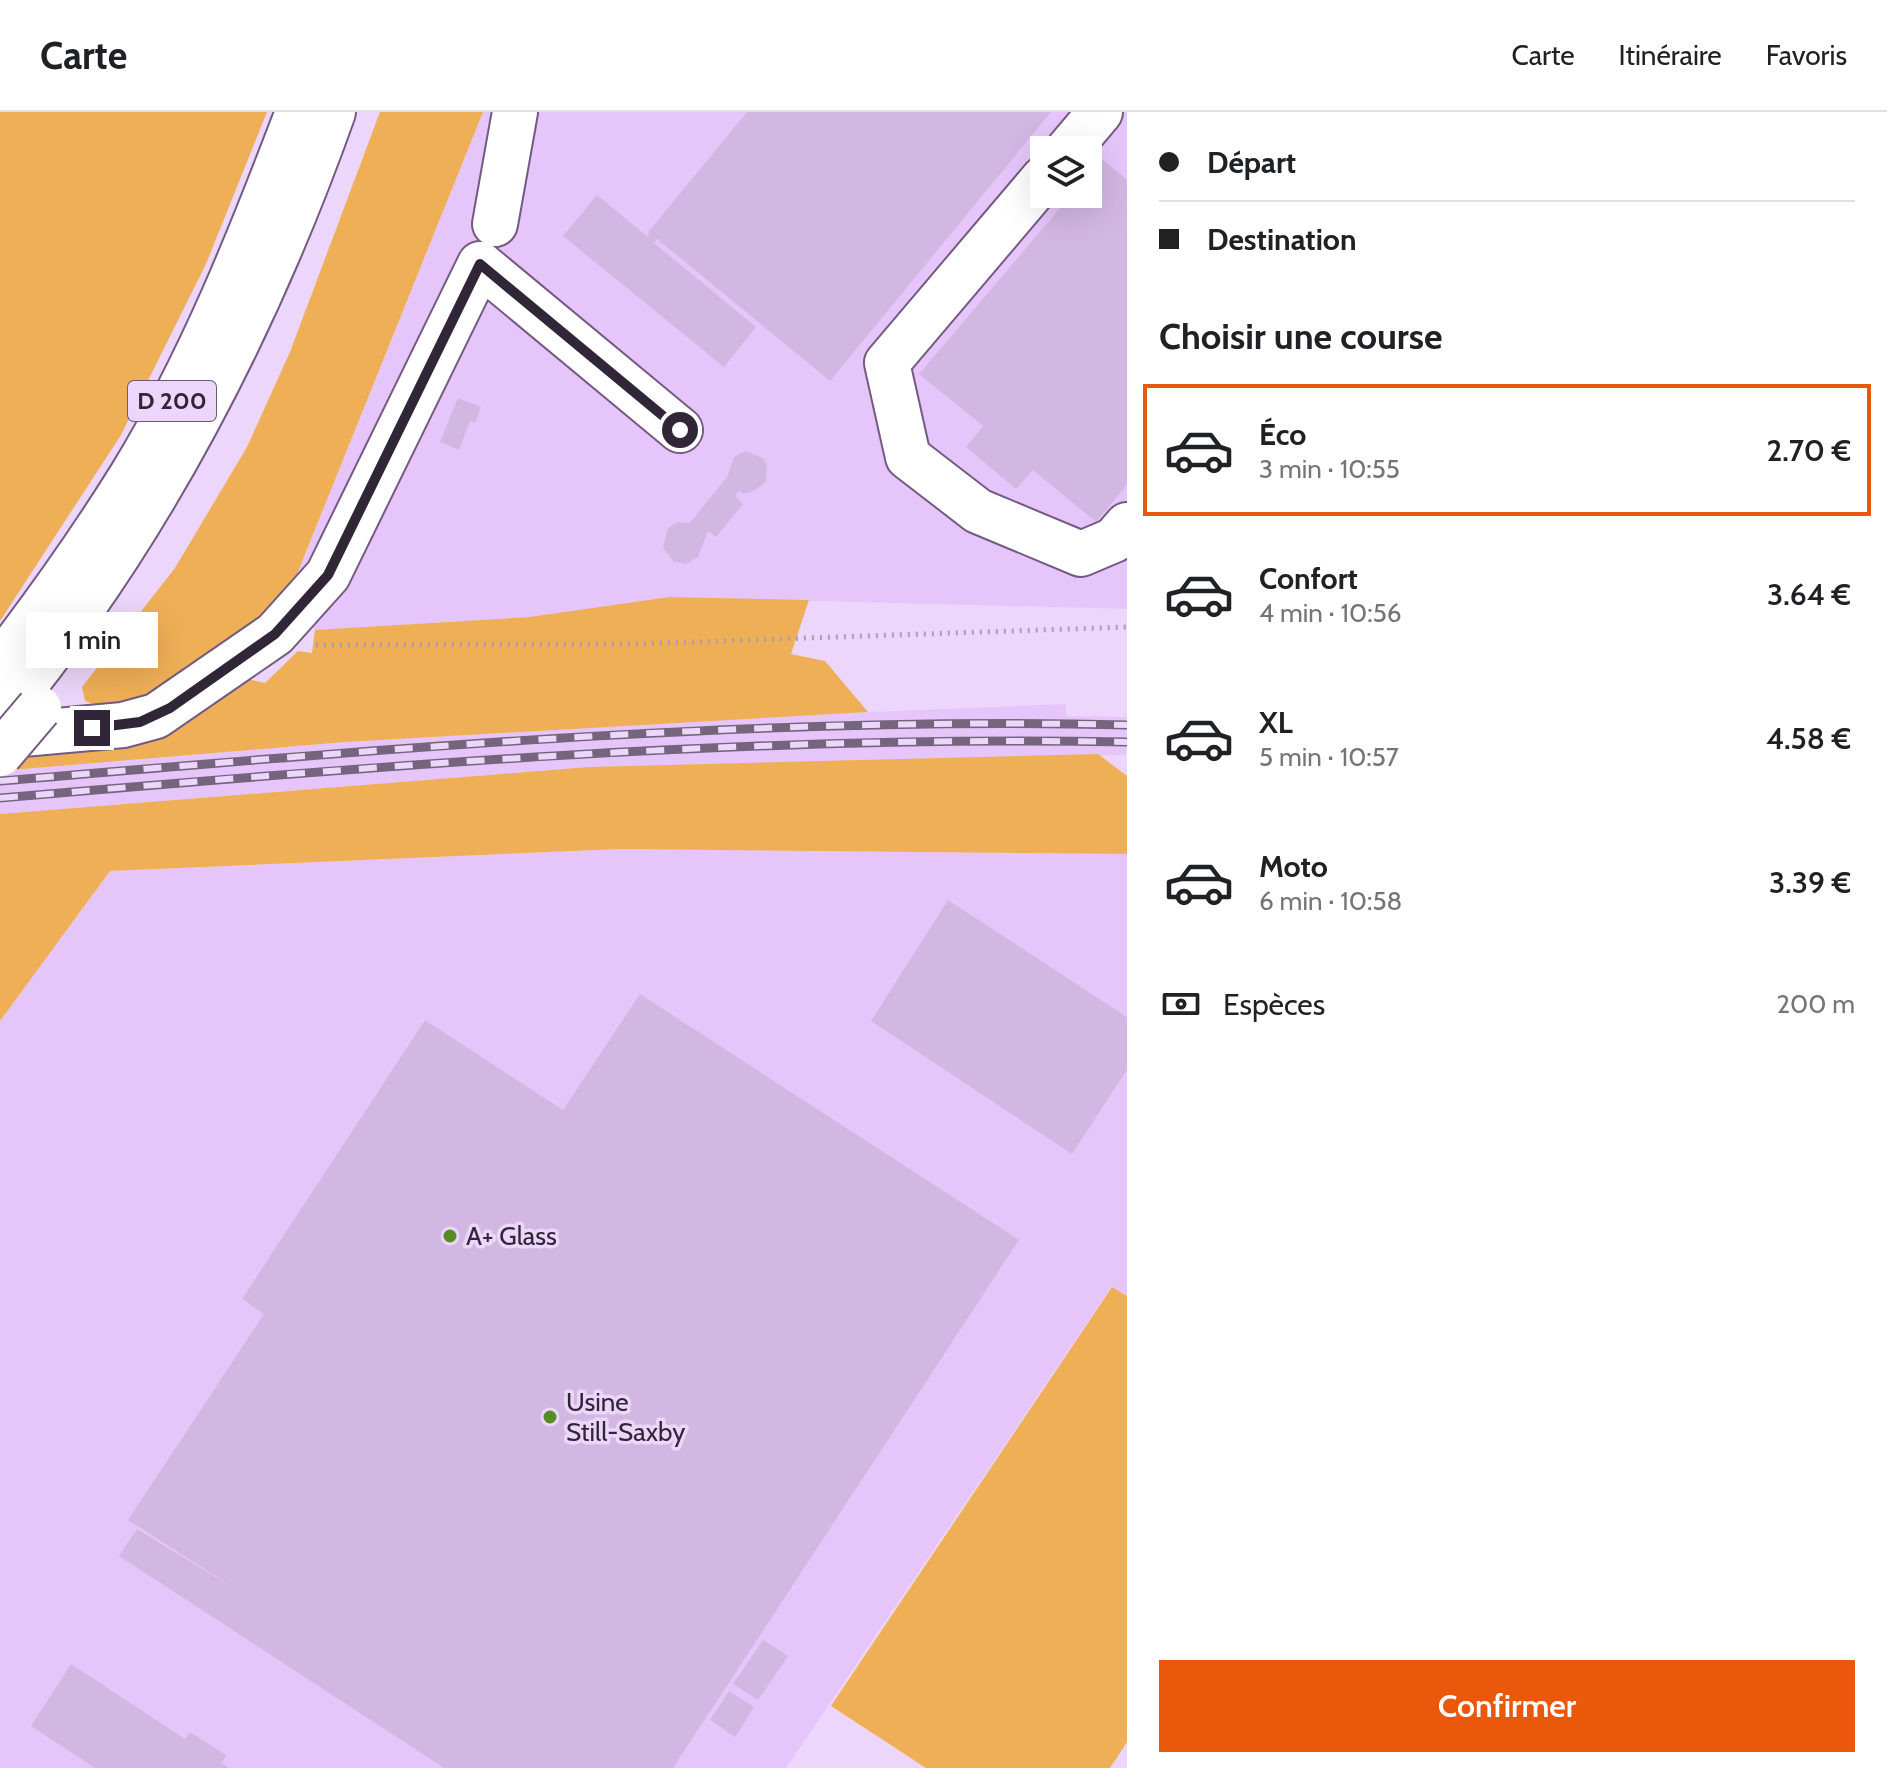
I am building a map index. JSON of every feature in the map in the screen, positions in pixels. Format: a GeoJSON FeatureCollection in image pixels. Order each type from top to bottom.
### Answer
{"type":"FeatureCollection","features":[{"type":"Feature","properties":{"kind":"main road","name":"D 200"},"geometry":{"type":"LineString","coordinates":[[0,664],[85,548],[160,424],[213,320],[298,112]]}},
{"type":"Feature","properties":{"kind":"main road","name":"D 200"},"geometry":{"type":"LineString","coordinates":[[8,725],[71,660],[108,574],[163,487],[230,359],[281,246],[333,112]]}},
{"type":"Feature","properties":{"kind":"main road"},"geometry":{"type":"LineString","coordinates":[[495,224],[515,112]]}},
{"type":"Feature","properties":{"kind":"main road"},"geometry":{"type":"LineString","coordinates":[[1080,136],[1100,112]]}},
{"type":"Feature","properties":{"kind":"main road"},"geometry":{"type":"LineString","coordinates":[[1030,194],[887,363],[908,457],[978,511],[1081,554],[1114,540],[1127,525]]}},
{"type":"Feature","properties":{"kind":"main road"},"geometry":{"type":"LineString","coordinates":[[8,725],[123,725],[156,716],[284,626],[328,575],[480,264],[680,430]]}},
{"type":"Feature","properties":{"kind":"path"},"geometry":{"type":"LineString","coordinates":[[284,626],[299,645],[617,644],[1127,627]]}},
{"type":"Feature","properties":{"kind":"shaded area"},"geometry":{"type":"Polygon","coordinates":[[[0,112],[267,112],[206,264],[121,435],[0,621],[0,112]]]}},
{"type":"Feature","properties":{"kind":"shaded area"},"geometry":{"type":"Polygon","coordinates":[[[380,112],[483,112],[287,599],[267,610],[146,708],[110,710],[85,701],[82,687],[175,568],[247,447],[290,352],[380,112]]]}},
{"type":"Feature","properties":{"kind":"shaded area"},"geometry":{"type":"Polygon","coordinates":[[[483,112],[1127,112],[1127,609],[669,597],[529,617],[315,630],[287,599],[483,112]]]}},
{"type":"Feature","properties":{"kind":"shaded area"},"geometry":{"type":"Polygon","coordinates":[[[669,597],[809,600],[791,654],[825,661],[868,712],[345,742],[11,770],[32,748],[243,678],[265,683],[298,651],[312,653],[315,630],[529,617],[669,597]]]}},
{"type":"Feature","properties":{"kind":"shaded area"},"geometry":{"type":"Polygon","coordinates":[[[1066,704],[1066,716],[1127,717],[1126,755],[588,767],[0,814],[0,771],[345,742],[698,719],[1066,704]]]}},
{"type":"Feature","properties":{"kind":"shaded area"},"geometry":{"type":"Polygon","coordinates":[[[1098,754],[1127,776],[1127,854],[620,849],[110,871],[0,1021],[0,814],[588,767],[1098,754]]]}},
{"type":"Feature","properties":{"kind":"shaded area"},"geometry":{"type":"Polygon","coordinates":[[[620,849],[1127,854],[1127,1296],[1111,1287],[786,1768],[0,1768],[0,1021],[110,871],[620,849]]]}},
{"type":"Feature","properties":{"kind":"shaded area"},"geometry":{"type":"Polygon","coordinates":[[[1112,1287],[1127,1296],[1127,1742],[1110,1768],[926,1768],[831,1706],[1112,1287]]]}},
{"type":"Feature","properties":{"kind":"building"},"geometry":{"type":"Polygon","coordinates":[[[747,112],[1051,112],[830,381],[657,239],[654,243],[756,327],[724,367],[563,236],[597,195],[648,237],[649,231],[747,112]]]}},
{"type":"Feature","properties":{"kind":"building"},"geometry":{"type":"Polygon","coordinates":[[[1102,159],[1127,180],[1127,485],[1096,522],[1033,470],[1016,489],[966,447],[983,426],[919,374],[1060,208],[1102,208],[1102,159]]]}},
{"type":"Feature","properties":{"kind":"building"},"geometry":{"type":"Polygon","coordinates":[[[458,398],[481,407],[475,423],[470,421],[459,450],[440,442],[458,398]]]}},
{"type":"Feature","properties":{"kind":"building"},"geometry":{"type":"Polygon","coordinates":[[[746,451],[763,458],[767,465],[766,482],[752,492],[743,494],[739,491],[735,496],[743,504],[716,537],[708,531],[698,557],[686,564],[674,562],[663,548],[668,528],[677,522],[690,523],[727,477],[734,457],[746,451]]]}},
{"type":"Feature","properties":{"kind":"building"},"geometry":{"type":"Polygon","coordinates":[[[948,900],[1127,1017],[1127,1070],[1072,1154],[871,1021],[948,900]]]}},
{"type":"Feature","properties":{"kind":"building","name":"Usine Still-Saxby"},"geometry":{"type":"Polygon","coordinates":[[[640,994],[1019,1240],[673,1768],[444,1768],[119,1556],[137,1529],[245,1595],[128,1520],[264,1314],[242,1299],[425,1020],[563,1110],[640,994]]]}},
{"type":"Feature","properties":{"kind":"building"},"geometry":{"type":"Polygon","coordinates":[[[763,1640],[788,1656],[758,1700],[733,1684],[763,1640]]]}},
{"type":"Feature","properties":{"kind":"building"},"geometry":{"type":"Polygon","coordinates":[[[71,1664],[185,1739],[190,1732],[226,1755],[222,1763],[229,1768],[95,1768],[31,1726],[71,1664]]]}},
{"type":"Feature","properties":{"kind":"building"},"geometry":{"type":"Polygon","coordinates":[[[729,1691],[754,1707],[735,1737],[710,1720],[729,1691]]]}},
{"type":"Feature","properties":{"kind":"railway"},"geometry":{"type":"LineString","coordinates":[[0,781],[563,738],[845,726],[1127,725]]}},
{"type":"Feature","properties":{"kind":"railway"},"geometry":{"type":"LineString","coordinates":[[0,798],[563,755],[845,743],[1127,742]]}},
{"type":"Feature","properties":{"kind":"place","name":"A+ Glass"},"geometry":{"type":"Point","coordinates":[450,1236]}},
{"type":"Feature","properties":{"kind":"place","name":"Usine Still-Saxby"},"geometry":{"type":"Point","coordinates":[550,1417]}},
{"type":"Feature","properties":{"kind":"route"},"geometry":{"type":"LineString","coordinates":[[92,728],[140,722],[156,716],[275,634],[293,618],[328,575],[393,435],[480,264],[680,430]]}}]}
